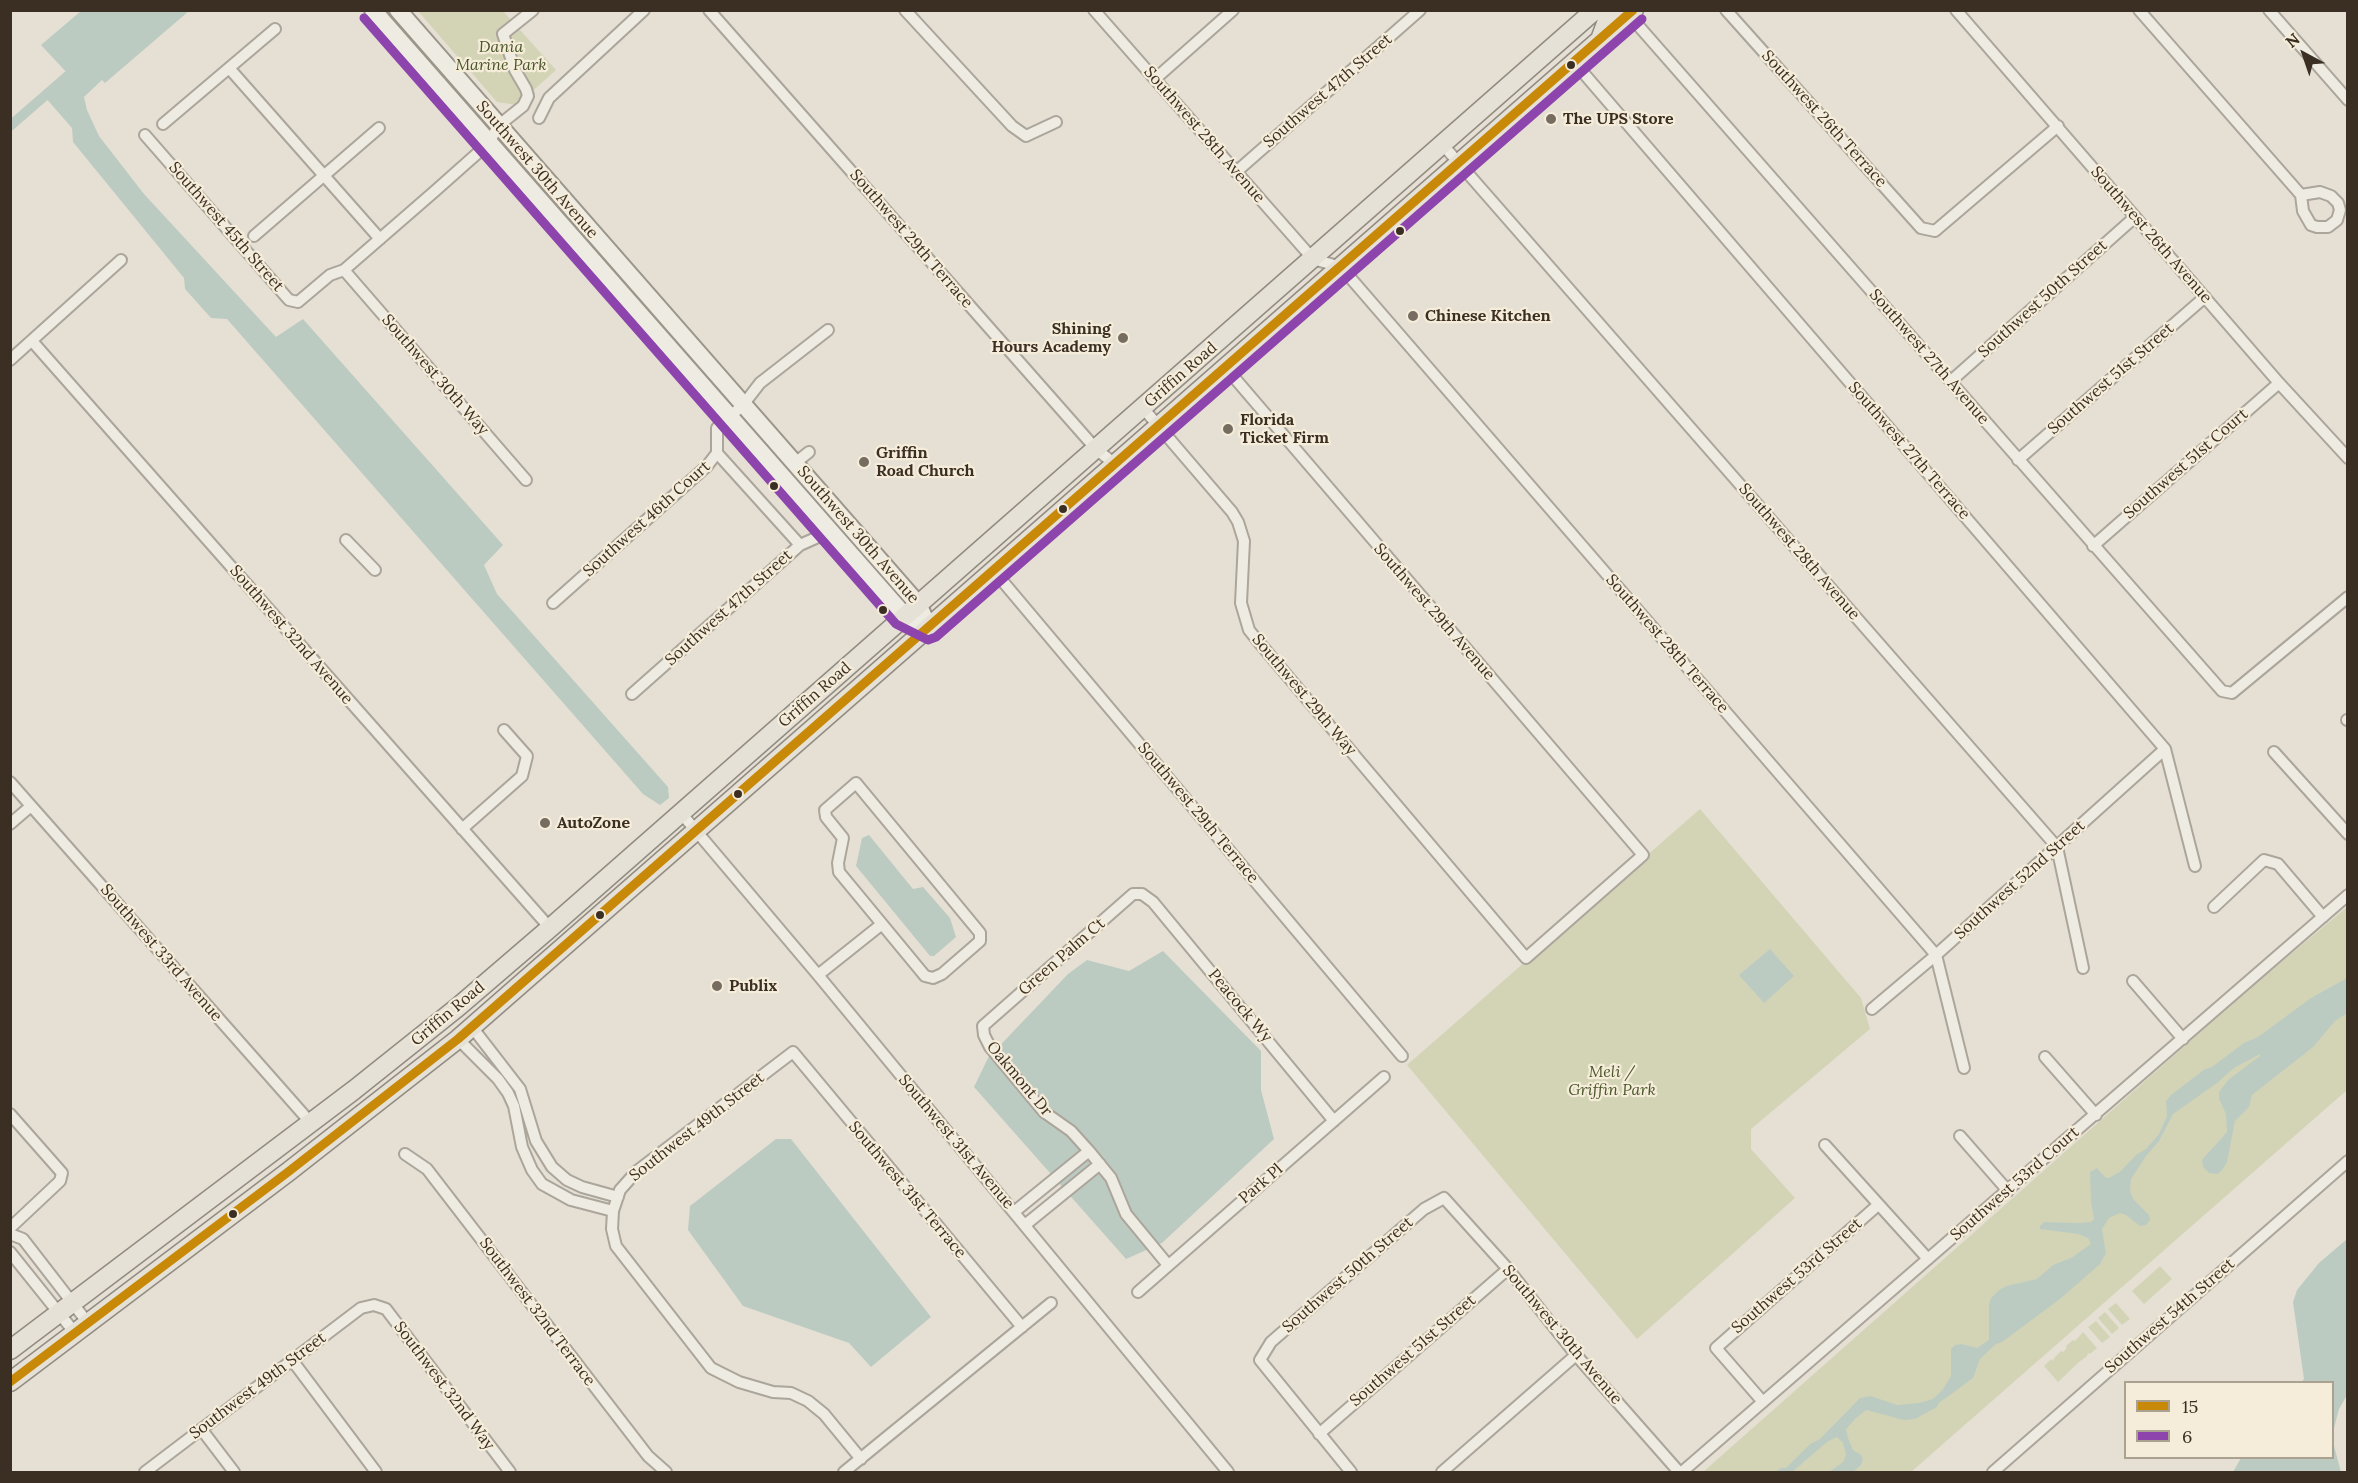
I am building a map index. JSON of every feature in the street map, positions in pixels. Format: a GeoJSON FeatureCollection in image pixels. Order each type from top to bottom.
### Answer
{"type":"FeatureCollection","features":[{"type":"Feature","properties":{"kind":"main road","name":"Southwest 30th Avenue"},"geometry":{"type":"LineString","coordinates":[[373,10],[905,616],[928,628]]}},
{"type":"Feature","properties":{"kind":"main road","name":"Southwest 30th Avenue"},"geometry":{"type":"LineString","coordinates":[[398,10],[918,604],[928,628]]}},
{"type":"Feature","properties":{"kind":"main road","name":"Griffin Road"},"geometry":{"type":"LineString","coordinates":[[10,1350],[429,1031],[550,928],[1595,10]]}},
{"type":"Feature","properties":{"kind":"main road"},"geometry":{"type":"LineString","coordinates":[[1601,39],[1611,10]]}},
{"type":"Feature","properties":{"kind":"main road","name":"Griffin Road"},"geometry":{"type":"LineString","coordinates":[[10,1382],[288,1173],[458,1039],[1631,12]]}},
{"type":"Feature","properties":{"kind":"main road"},"geometry":{"type":"LineString","coordinates":[[520,986],[545,953],[550,928]]}},
{"type":"Feature","properties":{"kind":"main road"},"geometry":{"type":"LineString","coordinates":[[335,1136],[332,1125],[335,1116],[354,1090]]}},
{"type":"Feature","properties":{"kind":"main road"},"geometry":{"type":"LineString","coordinates":[[288,1173],[308,1144],[311,1136],[311,1123]]}},
{"type":"Feature","properties":{"kind":"street"},"geometry":{"type":"LineString","coordinates":[[498,126],[523,106],[528,96],[514,70],[503,34],[533,10]]}},
{"type":"Feature","properties":{"kind":"street"},"geometry":{"type":"LineString","coordinates":[[539,118],[549,98],[644,10]]}},
{"type":"Feature","properties":{"kind":"street","name":"Southwest 29th Terrace"},"geometry":{"type":"LineString","coordinates":[[709,10],[1096,449],[1116,465]]}},
{"type":"Feature","properties":{"kind":"street","name":"Southwest 28th Avenue"},"geometry":{"type":"LineString","coordinates":[[1094,10],[1313,259]]}},
{"type":"Feature","properties":{"kind":"street"},"geometry":{"type":"LineString","coordinates":[[1155,79],[1233,10]]}},
{"type":"Feature","properties":{"kind":"street","name":"Southwest 47th Street"},"geometry":{"type":"LineString","coordinates":[[1236,172],[1420,10]]}},
{"type":"Feature","properties":{"kind":"street","name":"Southwest 26th Terrace"},"geometry":{"type":"LineString","coordinates":[[1726,10],[1921,228],[1935,231],[2058,126]]}},
{"type":"Feature","properties":{"kind":"street","name":"Southwest 26th Avenue"},"geometry":{"type":"LineString","coordinates":[[1956,10],[2348,458]]}},
{"type":"Feature","properties":{"kind":"street"},"geometry":{"type":"LineString","coordinates":[[2139,10],[2301,195]]}},
{"type":"Feature","properties":{"kind":"street"},"geometry":{"type":"LineString","coordinates":[[2269,10],[2348,100]]}},
{"type":"Feature","properties":{"kind":"street"},"geometry":{"type":"LineString","coordinates":[[910,12],[1019,131],[1026,136],[1056,122]]}},
{"type":"Feature","properties":{"kind":"street","name":"Southwest 27th Avenue"},"geometry":{"type":"LineString","coordinates":[[1631,12],[2018,460],[2222,691],[2232,693],[2348,597]]}},
{"type":"Feature","properties":{"kind":"street"},"geometry":{"type":"LineString","coordinates":[[163,124],[275,29]]}},
{"type":"Feature","properties":{"kind":"street","name":"Southwest 27th Terrace"},"geometry":{"type":"LineString","coordinates":[[1574,62],[2165,749],[2195,866]]}},
{"type":"Feature","properties":{"kind":"street"},"geometry":{"type":"LineString","coordinates":[[229,68],[380,239]]}},
{"type":"Feature","properties":{"kind":"street","name":"Southwest 45th Street"},"geometry":{"type":"LineString","coordinates":[[145,135],[289,300],[298,302],[330,275],[344,270],[380,239],[489,143],[498,126]]}},
{"type":"Feature","properties":{"kind":"street"},"geometry":{"type":"LineString","coordinates":[[254,236],[379,128]]}},
{"type":"Feature","properties":{"kind":"street","name":"Southwest 28th Avenue"},"geometry":{"type":"LineString","coordinates":[[1443,145],[2057,847],[2083,968]]}},
{"type":"Feature","properties":{"kind":"street","name":"Southwest 50th Street"},"geometry":{"type":"LineString","coordinates":[[1951,381],[2135,217]]}},
{"type":"Feature","properties":{"kind":"street"},"geometry":{"type":"LineString","coordinates":[[1313,259],[1341,267]]}},
{"type":"Feature","properties":{"kind":"street"},"geometry":{"type":"LineString","coordinates":[[10,360],[121,260]]}},
{"type":"Feature","properties":{"kind":"street","name":"Southwest 28th Terrace"},"geometry":{"type":"LineString","coordinates":[[1341,267],[1936,955],[1964,1068]]}},
{"type":"Feature","properties":{"kind":"street","name":"Southwest 30th Way"},"geometry":{"type":"LineString","coordinates":[[344,270],[526,480]]}},
{"type":"Feature","properties":{"kind":"street","name":"Southwest 51st Street"},"geometry":{"type":"LineString","coordinates":[[2018,460],[2205,297]]}},
{"type":"Feature","properties":{"kind":"street","name":"Southwest 46th Court"},"geometry":{"type":"LineString","coordinates":[[553,603],[707,466],[717,453],[717,428],[743,405],[760,383],[828,330]]}},
{"type":"Feature","properties":{"kind":"street","name":"Southwest 32nd Avenue"},"geometry":{"type":"LineString","coordinates":[[32,341],[550,928]]}},
{"type":"Feature","properties":{"kind":"street","name":"Southwest 29th Avenue"},"geometry":{"type":"LineString","coordinates":[[1226,368],[1643,855],[1526,958]]}},
{"type":"Feature","properties":{"kind":"street","name":"Southwest 51st Court"},"geometry":{"type":"LineString","coordinates":[[2093,546],[2280,383]]}},
{"type":"Feature","properties":{"kind":"street","name":"Southwest 29th Way"},"geometry":{"type":"LineString","coordinates":[[1143,408],[1238,522],[1244,541],[1241,603],[1253,635],[1526,958]]}},
{"type":"Feature","properties":{"kind":"street"},"geometry":{"type":"LineString","coordinates":[[795,463],[809,452]]}},
{"type":"Feature","properties":{"kind":"street"},"geometry":{"type":"LineString","coordinates":[[717,453],[801,545]]}},
{"type":"Feature","properties":{"kind":"street","name":"Southwest 47th Street"},"geometry":{"type":"LineString","coordinates":[[632,694],[801,545],[818,537],[833,534]]}},
{"type":"Feature","properties":{"kind":"street"},"geometry":{"type":"LineString","coordinates":[[346,540],[375,570]]}},
{"type":"Feature","properties":{"kind":"street","name":"Southwest 29th Terrace"},"geometry":{"type":"LineString","coordinates":[[994,571],[1402,1056]]}},
{"type":"Feature","properties":{"kind":"street"},"geometry":{"type":"LineString","coordinates":[[462,829],[522,776],[527,756],[504,730]]}},
{"type":"Feature","properties":{"kind":"street","name":"Southwest 52nd Street"},"geometry":{"type":"LineString","coordinates":[[1872,1009],[1936,955],[2165,749]]}},
{"type":"Feature","properties":{"kind":"street"},"geometry":{"type":"LineString","coordinates":[[2274,752],[2348,834]]}},
{"type":"Feature","properties":{"kind":"street","name":"Southwest 33rd Avenue"},"geometry":{"type":"LineString","coordinates":[[10,782],[311,1123]]}},
{"type":"Feature","properties":{"kind":"street"},"geometry":{"type":"LineString","coordinates":[[856,783],[980,933],[980,941],[942,974],[933,978],[925,976],[882,924],[839,872],[838,863],[843,838],[826,817],[825,810],[856,783]]}},
{"type":"Feature","properties":{"kind":"street"},"geometry":{"type":"LineString","coordinates":[[10,824],[32,806]]}},
{"type":"Feature","properties":{"kind":"street","name":"Southwest 31st Avenue"},"geometry":{"type":"LineString","coordinates":[[681,813],[818,975],[1228,1473]]}},
{"type":"Feature","properties":{"kind":"street"},"geometry":{"type":"LineString","coordinates":[[2214,907],[2264,860],[2278,864],[2323,917]]}},
{"type":"Feature","properties":{"kind":"street","name":"Green Palm Ct"},"geometry":{"type":"LineString","coordinates":[[983,1026],[1133,894],[1142,894]]}},
{"type":"Feature","properties":{"kind":"street","name":"Peacock Wy"},"geometry":{"type":"LineString","coordinates":[[1142,894],[1153,902],[1334,1121]]}},
{"type":"Feature","properties":{"kind":"street","name":"Southwest 53rd Court"},"geometry":{"type":"LineString","coordinates":[[1680,1473],[2348,895]]}},
{"type":"Feature","properties":{"kind":"street"},"geometry":{"type":"LineString","coordinates":[[818,975],[882,924]]}},
{"type":"Feature","properties":{"kind":"street"},"geometry":{"type":"LineString","coordinates":[[2133,981],[2182,1039]]}},
{"type":"Feature","properties":{"kind":"street","name":"Oakmont Dr"},"geometry":{"type":"LineString","coordinates":[[983,1026],[984,1035],[990,1047],[1044,1112],[1071,1131],[1100,1164]]}},
{"type":"Feature","properties":{"kind":"street"},"geometry":{"type":"LineString","coordinates":[[472,1027],[520,1089],[536,1142],[552,1167],[567,1180],[582,1187],[618,1197]]}},
{"type":"Feature","properties":{"kind":"street"},"geometry":{"type":"LineString","coordinates":[[458,1039],[508,1093],[514,1106],[522,1147],[532,1170],[542,1184],[571,1200],[613,1211],[612,1229],[616,1246],[711,1368],[739,1382],[772,1392],[791,1393],[808,1401],[824,1414],[861,1459]]}},
{"type":"Feature","properties":{"kind":"street","name":"Southwest 49th Street"},"geometry":{"type":"LineString","coordinates":[[613,1211],[620,1190],[637,1171],[793,1052]]}},
{"type":"Feature","properties":{"kind":"street","name":"Southwest 31st Terrace"},"geometry":{"type":"LineString","coordinates":[[793,1052],[1022,1327]]}},
{"type":"Feature","properties":{"kind":"street"},"geometry":{"type":"LineString","coordinates":[[2045,1057],[2096,1115]]}},
{"type":"Feature","properties":{"kind":"street","name":"Park Pl"},"geometry":{"type":"LineString","coordinates":[[1138,1292],[1384,1077]]}},
{"type":"Feature","properties":{"kind":"street"},"geometry":{"type":"LineString","coordinates":[[10,1114],[62,1173],[60,1181],[10,1228]]}},
{"type":"Feature","properties":{"kind":"street"},"geometry":{"type":"LineString","coordinates":[[1960,1136],[2008,1191]]}},
{"type":"Feature","properties":{"kind":"street"},"geometry":{"type":"LineString","coordinates":[[1825,1145],[1928,1259]]}},
{"type":"Feature","properties":{"kind":"street"},"geometry":{"type":"LineString","coordinates":[[1014,1212],[1089,1150]]}},
{"type":"Feature","properties":{"kind":"street","name":"Southwest 32nd Terrace"},"geometry":{"type":"LineString","coordinates":[[405,1154],[427,1169],[648,1456],[666,1473]]}},
{"type":"Feature","properties":{"kind":"street","name":"Southwest 54th Street"},"geometry":{"type":"LineString","coordinates":[[1993,1473],[2348,1161]]}},
{"type":"Feature","properties":{"kind":"street"},"geometry":{"type":"LineString","coordinates":[[1025,1225],[1100,1164],[1111,1178],[1126,1214],[1168,1265]]}},
{"type":"Feature","properties":{"kind":"street","name":"Southwest 50th Street"},"geometry":{"type":"LineString","coordinates":[[1318,1434],[1260,1360],[1270,1342],[1424,1209],[1444,1198]]}},
{"type":"Feature","properties":{"kind":"street","name":"Southwest 30th Avenue"},"geometry":{"type":"LineString","coordinates":[[1444,1198],[1508,1269],[1576,1355],[1680,1473]]}},
{"type":"Feature","properties":{"kind":"street","name":"Southwest 53rd Street"},"geometry":{"type":"LineString","coordinates":[[1763,1402],[1716,1348],[1878,1205]]}},
{"type":"Feature","properties":{"kind":"street"},"geometry":{"type":"LineString","coordinates":[[10,1234],[23,1239],[66,1308],[82,1328]]}},
{"type":"Feature","properties":{"kind":"street"},"geometry":{"type":"LineString","coordinates":[[10,1252],[66,1308],[82,1328]]}},
{"type":"Feature","properties":{"kind":"street","name":"Southwest 51st Street"},"geometry":{"type":"LineString","coordinates":[[1318,1434],[1508,1269]]}},
{"type":"Feature","properties":{"kind":"street"},"geometry":{"type":"LineString","coordinates":[[844,1473],[1051,1303]]}},
{"type":"Feature","properties":{"kind":"street","name":"Southwest 49th Street"},"geometry":{"type":"LineString","coordinates":[[145,1473],[361,1308],[374,1305]]}},
{"type":"Feature","properties":{"kind":"street","name":"Southwest 32nd Way"},"geometry":{"type":"LineString","coordinates":[[374,1305],[386,1309],[510,1473]]}},
{"type":"Feature","properties":{"kind":"street"},"geometry":{"type":"LineString","coordinates":[[1442,1473],[1576,1355]]}},
{"type":"Feature","properties":{"kind":"street"},"geometry":{"type":"LineString","coordinates":[[292,1360],[376,1473]]}},
{"type":"Feature","properties":{"kind":"street"},"geometry":{"type":"LineString","coordinates":[[201,1430],[234,1473]]}},
{"type":"Feature","properties":{"kind":"street"},"geometry":{"type":"LineString","coordinates":[[1318,1434],[1351,1473]]}},
{"type":"Feature","properties":{"kind":"green space","name":"Dania Marine Park"},"geometry":{"type":"Polygon","coordinates":[[[418,11],[503,11],[556,70],[517,105],[497,102],[418,11]]]}},
{"type":"Feature","properties":{"kind":"green space","name":"Meli / Griffin Park"},"geometry":{"type":"Polygon","coordinates":[[[1700,809],[1861,998],[1870,1029],[1751,1129],[1751,1149],[1795,1198],[1637,1339],[1407,1065],[1700,809]]]}},
{"type":"Feature","properties":{"kind":"green space"},"geometry":{"type":"Polygon","coordinates":[[[2347,907],[2347,1090],[1911,1472],[1703,1472],[2248,990],[2347,907]]]}},
{"type":"Feature","properties":{"kind":"green space"},"geometry":{"type":"Polygon","coordinates":[[[2160,1266],[2172,1279],[2144,1304],[2132,1291],[2160,1266]]]}},
{"type":"Feature","properties":{"kind":"green space"},"geometry":{"type":"Polygon","coordinates":[[[2116,1303],[2130,1319],[2122,1325],[2108,1309],[2116,1303]]]}},
{"type":"Feature","properties":{"kind":"green space"},"geometry":{"type":"Polygon","coordinates":[[[2105,1312],[2119,1328],[2112,1334],[2098,1318],[2105,1312]]]}},
{"type":"Feature","properties":{"kind":"green space"},"geometry":{"type":"Polygon","coordinates":[[[2096,1321],[2110,1337],[2102,1343],[2088,1327],[2096,1321]]]}},
{"type":"Feature","properties":{"kind":"green space"},"geometry":{"type":"Polygon","coordinates":[[[2083,1332],[2097,1348],[2090,1354],[2088,1353],[2058,1382],[2044,1366],[2051,1359],[2053,1361],[2083,1332]]]}},
{"type":"Feature","properties":{"kind":"shaded area"},"geometry":{"type":"Polygon","coordinates":[[[81,11],[189,11],[105,83],[102,80],[84,97],[87,110],[99,136],[144,194],[276,337],[303,319],[503,545],[484,565],[497,594],[668,787],[669,798],[660,805],[643,794],[227,319],[211,318],[185,289],[184,278],[73,142],[72,128],[44,96],[69,75],[41,45],[81,11]]]}},
{"type":"Feature","properties":{"kind":"shaded area"},"geometry":{"type":"Polygon","coordinates":[[[869,835],[913,889],[923,887],[950,918],[956,937],[934,956],[930,956],[856,866],[862,838],[869,835]]]}},
{"type":"Feature","properties":{"kind":"shaded area"},"geometry":{"type":"Polygon","coordinates":[[[1770,949],[1794,976],[1764,1003],[1739,975],[1770,949]]]}},
{"type":"Feature","properties":{"kind":"shaded area"},"geometry":{"type":"Polygon","coordinates":[[[1163,951],[1261,1051],[1261,1090],[1274,1139],[1162,1243],[1126,1259],[974,1087],[988,1058],[1068,974],[1087,960],[1129,971],[1163,951]]]}},
{"type":"Feature","properties":{"kind":"shaded area"},"geometry":{"type":"Polygon","coordinates":[[[2347,978],[2347,1013],[2335,1021],[2313,1047],[2252,1095],[2249,1107],[2235,1121],[2227,1162],[2218,1174],[2209,1173],[2203,1167],[2202,1160],[2227,1132],[2226,1114],[2219,1099],[2219,1092],[2228,1080],[2260,1054],[2234,1068],[2173,1114],[2159,1141],[2131,1179],[2130,1192],[2134,1200],[2149,1215],[2150,1220],[2146,1225],[2140,1226],[2120,1213],[2109,1218],[2102,1229],[2106,1253],[2100,1264],[2060,1299],[2002,1342],[1996,1344],[1980,1359],[1973,1378],[1939,1403],[1937,1407],[1915,1419],[1904,1420],[1866,1410],[1846,1429],[1853,1450],[1863,1459],[1861,1465],[1853,1472],[1829,1472],[1843,1462],[1846,1455],[1843,1443],[1837,1437],[1827,1442],[1792,1472],[1776,1472],[1781,1468],[1786,1468],[1810,1444],[1820,1439],[1860,1398],[1871,1396],[1897,1405],[1933,1399],[1951,1376],[1951,1349],[1955,1345],[1962,1344],[1977,1348],[1989,1340],[1989,1305],[1991,1298],[1999,1290],[2006,1286],[2037,1279],[2053,1265],[2071,1258],[2091,1244],[2088,1238],[2078,1234],[2040,1229],[2044,1222],[2080,1223],[2091,1222],[2094,1219],[2090,1172],[2097,1168],[2109,1178],[2121,1171],[2159,1134],[2167,1116],[2166,1101],[2171,1095],[2205,1069],[2212,1067],[2244,1043],[2258,1037],[2311,998],[2347,978]]]}},
{"type":"Feature","properties":{"kind":"shaded area"},"geometry":{"type":"Polygon","coordinates":[[[776,1139],[791,1139],[931,1317],[871,1367],[849,1343],[743,1306],[688,1230],[690,1206],[776,1139]]]}},
{"type":"Feature","properties":{"kind":"shaded area"},"geometry":{"type":"Polygon","coordinates":[[[2347,1239],[2347,1395],[2339,1409],[2334,1428],[2334,1381],[2302,1381],[2304,1379],[2293,1302],[2297,1290],[2319,1263],[2347,1239]]]}},
{"type":"Feature","properties":{"kind":"shaded area"},"geometry":{"type":"Polygon","coordinates":[[[2334,1446],[2341,1472],[2233,1472],[2240,1459],[2334,1459],[2334,1446]]]}},
{"type":"Feature","properties":{"kind":"waterway"},"geometry":{"type":"LineString","coordinates":[[10,126],[78,67]]}},
{"type":"Feature","properties":{"kind":"transit line","name":"15"},"geometry":{"type":"LineString","coordinates":[[10,1382],[288,1172],[458,1039],[1633,10]]}},
{"type":"Feature","properties":{"kind":"transit line","name":"6"},"geometry":{"type":"LineString","coordinates":[[364,18],[896,624],[928,640],[936,637],[1642,19]]}},
{"type":"Feature","properties":{"kind":"place","name":"The UPS Store"},"geometry":{"type":"Point","coordinates":[1551,119]}},
{"type":"Feature","properties":{"kind":"place","name":"Chinese Kitchen"},"geometry":{"type":"Point","coordinates":[1413,316]}},
{"type":"Feature","properties":{"kind":"place","name":"Shining Hours Academy"},"geometry":{"type":"Point","coordinates":[1123,338]}},
{"type":"Feature","properties":{"kind":"place","name":"Florida Ticket Firm"},"geometry":{"type":"Point","coordinates":[1228,429]}},
{"type":"Feature","properties":{"kind":"place","name":"Griffin Road Church"},"geometry":{"type":"Point","coordinates":[864,462]}},
{"type":"Feature","properties":{"kind":"place","name":"AutoZone"},"geometry":{"type":"Point","coordinates":[545,823]}},
{"type":"Feature","properties":{"kind":"place","name":"Publix"},"geometry":{"type":"Point","coordinates":[717,986]}}]}
